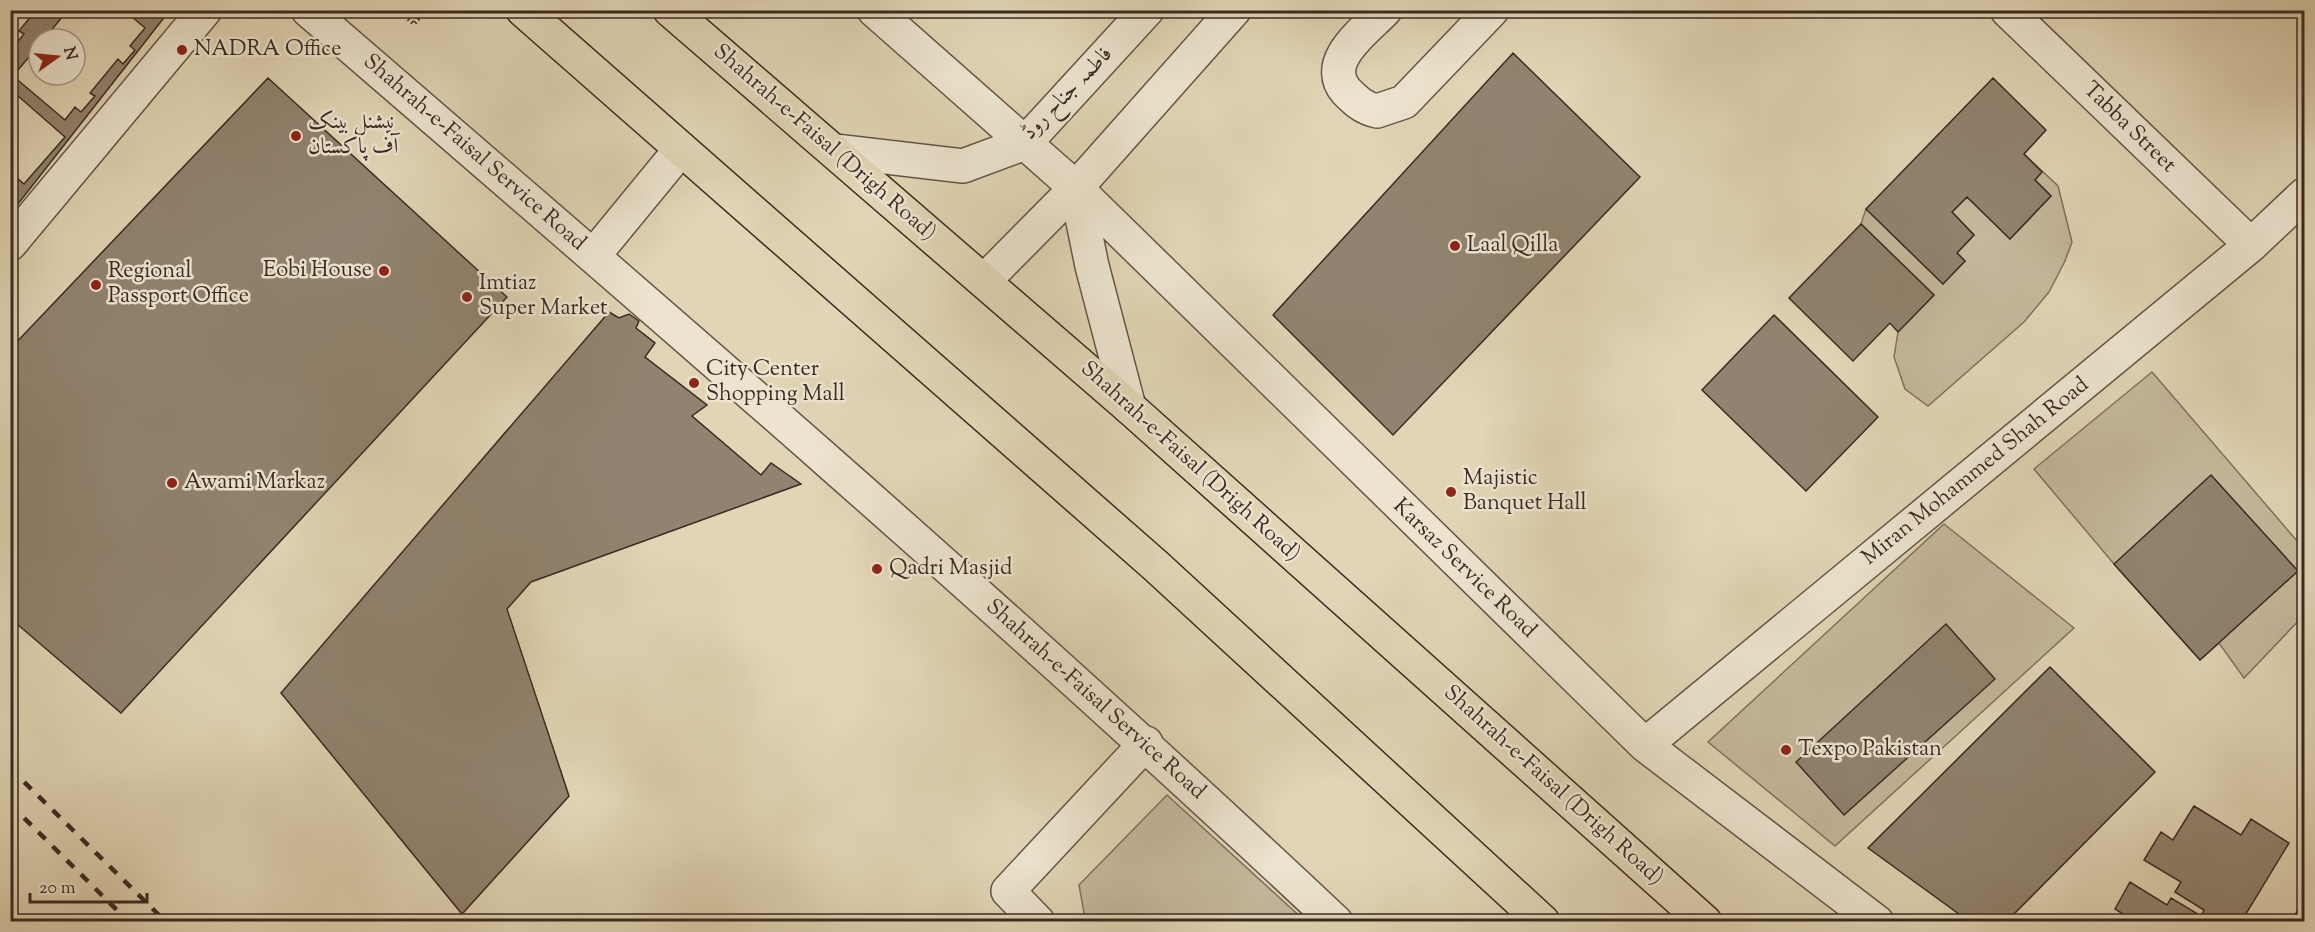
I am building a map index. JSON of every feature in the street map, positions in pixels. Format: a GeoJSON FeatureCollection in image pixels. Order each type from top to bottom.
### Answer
{"type":"FeatureCollection","features":[{"type":"Feature","properties":{"kind":"highway"},"geometry":{"type":"LineString","coordinates":[[523,10],[1156,566],[1543,921]]}},
{"type":"Feature","properties":{"kind":"highway","name":"Shahrah-e-Faisal (Drigh Road)"},"geometry":{"type":"LineString","coordinates":[[670,10],[1129,406],[1704,921]]}},
{"type":"Feature","properties":{"kind":"street"},"geometry":{"type":"LineString","coordinates":[[10,244],[205,10]]}},
{"type":"Feature","properties":{"kind":"street","name":"Shahrah-e-Faisal Service Road"},"geometry":{"type":"LineString","coordinates":[[308,10],[594,255],[1146,743],[1336,921]]}},
{"type":"Feature","properties":{"kind":"street","name":"Karsaz Service Road"},"geometry":{"type":"LineString","coordinates":[[874,10],[1076,188],[1645,745],[1877,921]]}},
{"type":"Feature","properties":{"kind":"street","name":"فاطمہ جناح روڈ"},"geometry":{"type":"LineString","coordinates":[[835,150],[963,166],[1024,143],[1147,10]]}},
{"type":"Feature","properties":{"kind":"street"},"geometry":{"type":"LineString","coordinates":[[984,281],[1076,188],[1234,10]]}},
{"type":"Feature","properties":{"kind":"street"},"geometry":{"type":"LineString","coordinates":[[1385,10],[1349,47],[1341,59],[1339,71],[1341,85],[1357,103],[1377,111],[1404,102],[1492,10]]}},
{"type":"Feature","properties":{"kind":"street","name":"Tabba Street"},"geometry":{"type":"LineString","coordinates":[[2007,10],[2251,245]]}},
{"type":"Feature","properties":{"kind":"street"},"geometry":{"type":"LineString","coordinates":[[594,255],[681,149]]}},
{"type":"Feature","properties":{"kind":"street"},"geometry":{"type":"LineString","coordinates":[[1076,188],[1092,266],[1129,406]]}},
{"type":"Feature","properties":{"kind":"street","name":"Miran Mohammed Shah Road"},"geometry":{"type":"LineString","coordinates":[[1645,745],[2251,245],[2304,195]]}},
{"type":"Feature","properties":{"kind":"street"},"geometry":{"type":"LineString","coordinates":[[1038,921],[1008,891],[1146,743]]}},
{"type":"Feature","properties":{"kind":"path"},"geometry":{"type":"LineString","coordinates":[[398,10],[414,24],[426,10]]}},
{"type":"Feature","properties":{"kind":"shaded area"},"geometry":{"type":"Polygon","coordinates":[[[2024,154],[2058,186],[2072,242],[2065,261],[2049,292],[2024,322],[1928,406],[1905,389],[1894,357],[1898,332],[1934,295],[1861,224],[1866,209],[1943,284],[1965,261],[1957,253],[1974,235],[1952,212],[1967,197],[2010,239],[2051,196],[2035,180],[2024,154]]]}},
{"type":"Feature","properties":{"kind":"shaded area"},"geometry":{"type":"Polygon","coordinates":[[[2152,372],[2304,549],[2304,615],[2244,678],[2219,643],[2200,660],[2114,564],[2034,469],[2152,372]]]}},
{"type":"Feature","properties":{"kind":"shaded area"},"geometry":{"type":"Polygon","coordinates":[[[1944,524],[2074,628],[1835,846],[1708,742],[1944,524]]]}},
{"type":"Feature","properties":{"kind":"shaded area"},"geometry":{"type":"Polygon","coordinates":[[[1167,795],[1305,921],[1092,921],[1084,913],[1079,885],[1167,795]]]}},
{"type":"Feature","properties":{"kind":"building"},"geometry":{"type":"Polygon","coordinates":[[[10,10],[170,10],[14,209],[10,206],[10,10]]]}},
{"type":"Feature","properties":{"kind":"building"},"geometry":{"type":"Polygon","coordinates":[[[10,10],[36,10],[19,31],[24,34],[11,50],[10,10]]]}},
{"type":"Feature","properties":{"kind":"building"},"geometry":{"type":"Polygon","coordinates":[[[68,10],[124,10],[145,28],[130,46],[135,50],[123,64],[118,59],[90,93],[95,96],[81,112],[75,107],[65,120],[13,76],[27,59],[27,87],[87,87],[87,27],[54,27],[68,10]]]}},
{"type":"Feature","properties":{"kind":"building","name":"Laal Qilla"},"geometry":{"type":"Polygon","coordinates":[[[1513,53],[1640,177],[1393,435],[1273,315],[1513,53]]]}},
{"type":"Feature","properties":{"kind":"building","name":"Awami Markaz"},"geometry":{"type":"Polygon","coordinates":[[[268,78],[507,297],[121,713],[10,618],[10,349],[268,78]]]}},
{"type":"Feature","properties":{"kind":"building"},"geometry":{"type":"Polygon","coordinates":[[[1993,78],[2046,130],[2024,154],[2042,172],[2035,180],[2051,196],[2010,239],[1967,197],[1952,212],[1974,235],[1957,253],[1965,261],[1943,284],[1866,209],[1993,78]]]}},
{"type":"Feature","properties":{"kind":"building"},"geometry":{"type":"Polygon","coordinates":[[[10,89],[65,137],[24,184],[10,172],[10,89]]]}},
{"type":"Feature","properties":{"kind":"building"},"geometry":{"type":"Polygon","coordinates":[[[1861,224],[1934,295],[1898,332],[1890,323],[1853,361],[1789,298],[1861,224]]]}},
{"type":"Feature","properties":{"kind":"building"},"geometry":{"type":"Polygon","coordinates":[[[609,312],[619,318],[629,314],[639,321],[636,328],[655,343],[645,357],[707,405],[692,416],[761,475],[771,463],[801,484],[531,582],[507,609],[569,796],[462,914],[281,693],[609,312]]]}},
{"type":"Feature","properties":{"kind":"building"},"geometry":{"type":"Polygon","coordinates":[[[1774,315],[1878,417],[1806,491],[1702,390],[1774,315]]]}},
{"type":"Feature","properties":{"kind":"building"},"geometry":{"type":"Polygon","coordinates":[[[2211,475],[2298,571],[2200,660],[2114,564],[2211,475]]]}},
{"type":"Feature","properties":{"kind":"building"},"geometry":{"type":"Polygon","coordinates":[[[1946,624],[1995,679],[1844,815],[1796,762],[1946,624]]]}},
{"type":"Feature","properties":{"kind":"building"},"geometry":{"type":"Polygon","coordinates":[[[2050,667],[2155,772],[2006,922],[1970,922],[1868,848],[2050,667]]]}},
{"type":"Feature","properties":{"kind":"building"},"geometry":{"type":"Polygon","coordinates":[[[2194,806],[2241,835],[2251,819],[2289,843],[2241,922],[2130,922],[2131,919],[2115,909],[2130,882],[2167,905],[2171,898],[2201,916],[2204,910],[2175,892],[2181,882],[2144,860],[2161,832],[2173,840],[2194,806]]]}},
{"type":"Feature","properties":{"kind":"building"},"geometry":{"type":"Polygon","coordinates":[[[2304,899],[2304,922],[2291,922],[2304,899]]]}},
{"type":"Feature","properties":{"kind":"railway"},"geometry":{"type":"LineString","coordinates":[[10,768],[166,922]]}},
{"type":"Feature","properties":{"kind":"railway"},"geometry":{"type":"LineString","coordinates":[[10,804],[129,922]]}},
{"type":"Feature","properties":{"kind":"place","name":"NADRA Office"},"geometry":{"type":"Point","coordinates":[182,50]}},
{"type":"Feature","properties":{"kind":"place","name":"نیشنل بینک آف پاکستان"},"geometry":{"type":"Point","coordinates":[296,136]}},
{"type":"Feature","properties":{"kind":"place","name":"Laal Qilla"},"geometry":{"type":"Point","coordinates":[1455,246]}},
{"type":"Feature","properties":{"kind":"place","name":"Eobi House"},"geometry":{"type":"Point","coordinates":[384,271]}},
{"type":"Feature","properties":{"kind":"place","name":"Regional Passport Office"},"geometry":{"type":"Point","coordinates":[96,285]}},
{"type":"Feature","properties":{"kind":"place","name":"Imtiaz Super Market"},"geometry":{"type":"Point","coordinates":[467,297]}},
{"type":"Feature","properties":{"kind":"place","name":"City Center Shopping Mall"},"geometry":{"type":"Point","coordinates":[694,383]}},
{"type":"Feature","properties":{"kind":"place","name":"Awami Markaz"},"geometry":{"type":"Point","coordinates":[172,483]}},
{"type":"Feature","properties":{"kind":"place","name":"Majistic Banquet Hall"},"geometry":{"type":"Point","coordinates":[1451,492]}},
{"type":"Feature","properties":{"kind":"place","name":"Qadri Masjid"},"geometry":{"type":"Point","coordinates":[877,569]}},
{"type":"Feature","properties":{"kind":"place","name":"Texpo Pakistan"},"geometry":{"type":"Point","coordinates":[1786,750]}}]}
